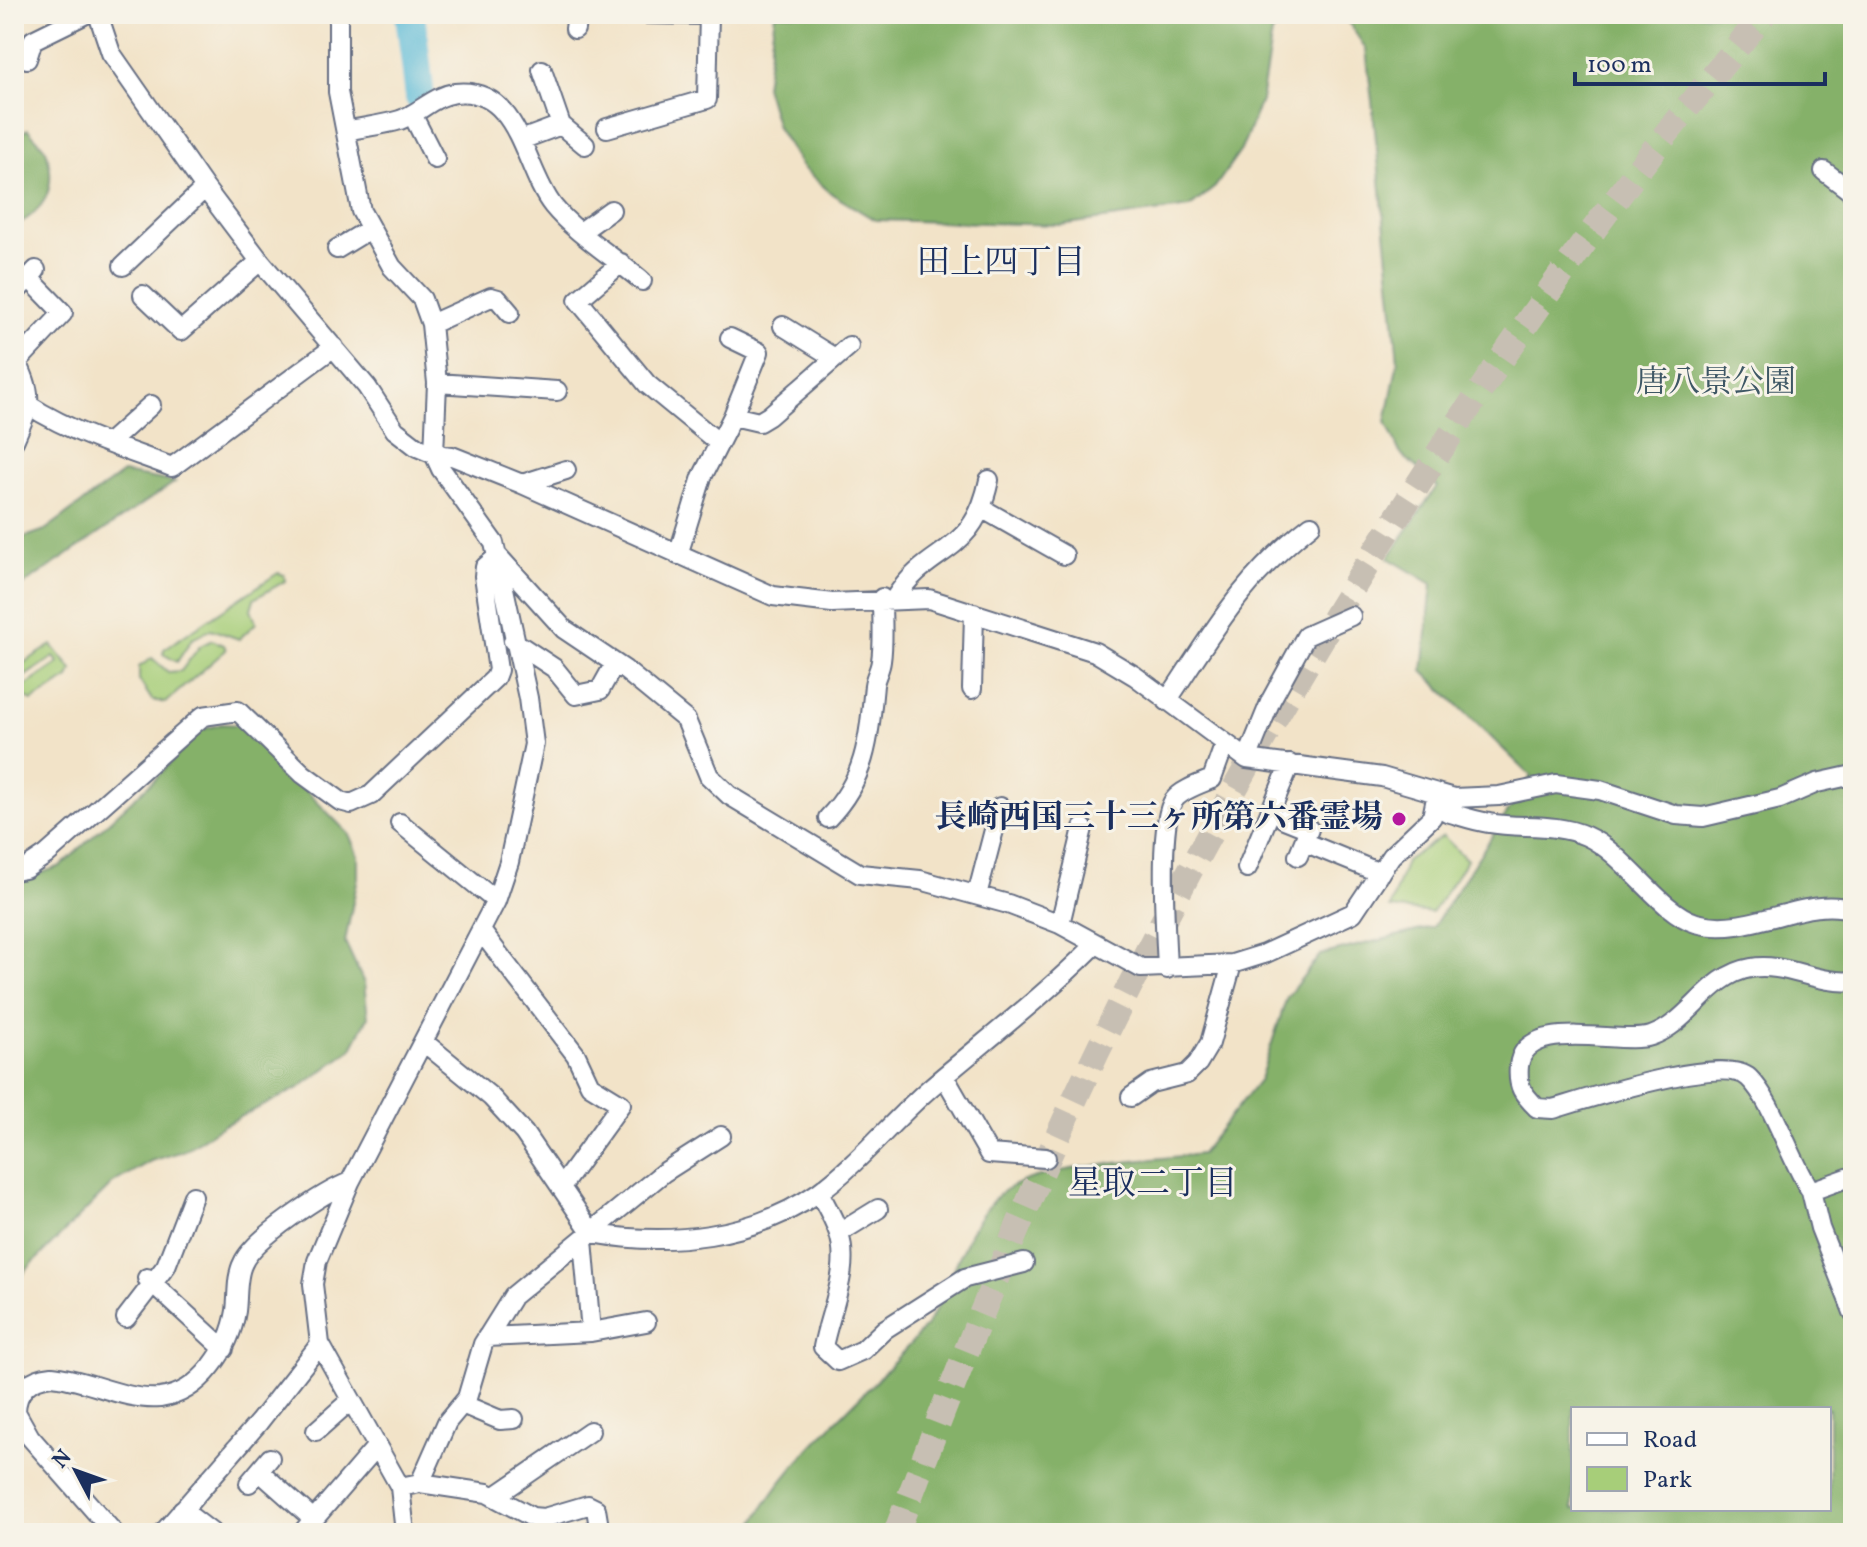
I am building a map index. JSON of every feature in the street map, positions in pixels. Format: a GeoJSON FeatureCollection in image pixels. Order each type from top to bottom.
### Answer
{"type":"FeatureCollection","features":[{"type":"Feature","properties":{"kind":"street"},"geometry":{"type":"LineString","coordinates":[[27,59],[33,40],[86,14]]}},
{"type":"Feature","properties":{"kind":"street"},"geometry":{"type":"LineString","coordinates":[[98,14],[111,53],[205,188],[260,261],[367,387],[395,430],[417,447],[434,454],[452,456],[522,484],[773,596],[832,603],[888,598],[929,599],[1095,652],[1247,759],[1382,777],[1466,798],[1499,796],[1556,784],[1600,790],[1676,815],[1703,817],[1780,799],[1817,783],[1853,775]]}},
{"type":"Feature","properties":{"kind":"street"},"geometry":{"type":"LineString","coordinates":[[338,14],[338,92],[361,211],[392,267],[422,299],[431,324],[437,383],[434,454],[441,469],[487,530],[498,556],[513,641],[528,698],[534,744],[509,862],[496,901],[425,1043],[350,1182],[314,1273],[320,1344],[400,1487],[405,1533]]}},
{"type":"Feature","properties":{"kind":"street"},"geometry":{"type":"LineString","coordinates":[[607,128],[707,99],[709,14],[643,14]]}},
{"type":"Feature","properties":{"kind":"street"},"geometry":{"type":"LineString","coordinates":[[542,70],[561,125],[585,145]]}},
{"type":"Feature","properties":{"kind":"street"},"geometry":{"type":"LineString","coordinates":[[346,131],[412,114],[433,99],[456,93],[491,102],[507,114],[536,178],[553,206],[642,281]]}},
{"type":"Feature","properties":{"kind":"street"},"geometry":{"type":"LineString","coordinates":[[412,114],[435,159]]}},
{"type":"Feature","properties":{"kind":"street"},"geometry":{"type":"LineString","coordinates":[[521,140],[561,125]]}},
{"type":"Feature","properties":{"kind":"street"},"geometry":{"type":"LineString","coordinates":[[1824,171],[1853,193]]}},
{"type":"Feature","properties":{"kind":"street"},"geometry":{"type":"LineString","coordinates":[[123,266],[205,188]]}},
{"type":"Feature","properties":{"kind":"street"},"geometry":{"type":"LineString","coordinates":[[582,231],[611,210]]}},
{"type":"Feature","properties":{"kind":"street"},"geometry":{"type":"LineString","coordinates":[[337,249],[370,229]]}},
{"type":"Feature","properties":{"kind":"street"},"geometry":{"type":"LineString","coordinates":[[143,295],[181,331],[260,261]]}},
{"type":"Feature","properties":{"kind":"street"},"geometry":{"type":"LineString","coordinates":[[621,263],[578,300],[647,384],[719,443]]}},
{"type":"Feature","properties":{"kind":"street"},"geometry":{"type":"LineString","coordinates":[[14,294],[33,273],[63,313],[16,358],[30,392],[22,400],[14,441]]}},
{"type":"Feature","properties":{"kind":"street"},"geometry":{"type":"LineString","coordinates":[[431,324],[491,297],[498,299],[510,313]]}},
{"type":"Feature","properties":{"kind":"street"},"geometry":{"type":"LineString","coordinates":[[733,416],[759,422],[841,352],[783,326]]}},
{"type":"Feature","properties":{"kind":"street"},"geometry":{"type":"LineString","coordinates":[[678,555],[686,538],[690,509],[759,352],[730,338]]}},
{"type":"Feature","properties":{"kind":"street"},"geometry":{"type":"LineString","coordinates":[[22,400],[109,443],[172,467],[334,347]]}},
{"type":"Feature","properties":{"kind":"street"},"geometry":{"type":"LineString","coordinates":[[437,383],[557,391]]}},
{"type":"Feature","properties":{"kind":"street"},"geometry":{"type":"LineString","coordinates":[[109,443],[151,405]]}},
{"type":"Feature","properties":{"kind":"street"},"geometry":{"type":"LineString","coordinates":[[522,484],[566,470]]}},
{"type":"Feature","properties":{"kind":"street"},"geometry":{"type":"LineString","coordinates":[[828,818],[847,799],[860,775],[869,745],[874,682],[881,664],[888,598],[922,567],[962,540],[983,509],[989,480]]}},
{"type":"Feature","properties":{"kind":"street"},"geometry":{"type":"LineString","coordinates":[[983,509],[1064,555]]}},
{"type":"Feature","properties":{"kind":"street"},"geometry":{"type":"LineString","coordinates":[[1167,701],[1245,584],[1274,553],[1311,525]]}},
{"type":"Feature","properties":{"kind":"street"},"geometry":{"type":"LineString","coordinates":[[498,556],[564,629],[615,663],[686,720],[709,776],[729,795],[860,874],[920,880],[977,895],[1060,924],[1141,968],[1232,964],[1264,954],[1353,913],[1404,842],[1421,831],[1432,817],[1437,793]]}},
{"type":"Feature","properties":{"kind":"street"},"geometry":{"type":"LineString","coordinates":[[14,871],[25,869],[46,855],[203,716],[238,711],[325,791],[351,804],[371,795],[495,678],[498,670],[484,576],[485,567],[498,556]]}},
{"type":"Feature","properties":{"kind":"street"},"geometry":{"type":"LineString","coordinates":[[972,689],[974,613]]}},
{"type":"Feature","properties":{"kind":"street"},"geometry":{"type":"LineString","coordinates":[[1247,759],[1271,700],[1306,636],[1351,616]]}},
{"type":"Feature","properties":{"kind":"street"},"geometry":{"type":"LineString","coordinates":[[513,641],[554,668],[576,695],[600,690],[615,663]]}},
{"type":"Feature","properties":{"kind":"street"},"geometry":{"type":"LineString","coordinates":[[1167,969],[1164,877],[1170,807],[1175,796],[1212,779],[1225,743]]}},
{"type":"Feature","properties":{"kind":"street"},"geometry":{"type":"LineString","coordinates":[[1247,868],[1290,764]]}},
{"type":"Feature","properties":{"kind":"street"},"geometry":{"type":"LineString","coordinates":[[1437,793],[1447,812],[1490,823],[1556,826],[1586,836],[1609,850],[1693,922],[1750,924],[1821,908],[1836,906],[1853,910]]}},
{"type":"Feature","properties":{"kind":"street"},"geometry":{"type":"LineString","coordinates":[[977,895],[1000,807]]}},
{"type":"Feature","properties":{"kind":"street"},"geometry":{"type":"LineString","coordinates":[[1284,819],[1309,829],[1301,849],[1380,873]]}},
{"type":"Feature","properties":{"kind":"street"},"geometry":{"type":"LineString","coordinates":[[400,823],[496,901]]}},
{"type":"Feature","properties":{"kind":"street"},"geometry":{"type":"LineString","coordinates":[[1060,924],[1083,828]]}},
{"type":"Feature","properties":{"kind":"street"},"geometry":{"type":"LineString","coordinates":[[481,931],[576,1055],[590,1085],[621,1104],[561,1187]]}},
{"type":"Feature","properties":{"kind":"street"},"geometry":{"type":"LineString","coordinates":[[587,1237],[691,1240],[776,1214],[819,1192],[944,1076],[1095,945]]}},
{"type":"Feature","properties":{"kind":"street"},"geometry":{"type":"LineString","coordinates":[[1131,1097],[1151,1083],[1187,1074],[1198,1063],[1210,1043],[1232,964]]}},
{"type":"Feature","properties":{"kind":"street"},"geometry":{"type":"LineString","coordinates":[[1853,981],[1826,980],[1762,967],[1743,970],[1721,979],[1667,1028],[1648,1037],[1548,1038],[1527,1048],[1519,1063],[1520,1092],[1537,1108],[1553,1109],[1676,1076],[1715,1070],[1744,1074],[1760,1095],[1796,1169],[1811,1191],[1820,1228],[1853,1312]]}},
{"type":"Feature","properties":{"kind":"street"},"geometry":{"type":"LineString","coordinates":[[425,1043],[491,1097],[524,1133],[561,1187],[587,1237],[591,1332]]}},
{"type":"Feature","properties":{"kind":"street"},"geometry":{"type":"LineString","coordinates":[[944,1076],[989,1154],[1046,1158]]}},
{"type":"Feature","properties":{"kind":"street"},"geometry":{"type":"LineString","coordinates":[[420,1483],[447,1422],[462,1404],[487,1337],[513,1296],[663,1173],[721,1136]]}},
{"type":"Feature","properties":{"kind":"street"},"geometry":{"type":"LineString","coordinates":[[1811,1191],[1853,1176]]}},
{"type":"Feature","properties":{"kind":"street"},"geometry":{"type":"LineString","coordinates":[[114,1533],[30,1437],[16,1412],[21,1390],[38,1377],[52,1376],[159,1398],[180,1391],[198,1379],[231,1336],[242,1263],[256,1246],[334,1188],[350,1182]]}},
{"type":"Feature","properties":{"kind":"street"},"geometry":{"type":"LineString","coordinates":[[819,1192],[839,1233],[840,1282],[823,1347],[838,1361],[863,1350],[885,1329],[965,1278],[1024,1263]]}},
{"type":"Feature","properties":{"kind":"street"},"geometry":{"type":"LineString","coordinates":[[126,1318],[150,1281],[193,1196]]}},
{"type":"Feature","properties":{"kind":"street"},"geometry":{"type":"LineString","coordinates":[[839,1233],[878,1209]]}},
{"type":"Feature","properties":{"kind":"street"},"geometry":{"type":"LineString","coordinates":[[150,1281],[224,1349]]}},
{"type":"Feature","properties":{"kind":"street"},"geometry":{"type":"LineString","coordinates":[[487,1337],[591,1332],[646,1322]]}},
{"type":"Feature","properties":{"kind":"street"},"geometry":{"type":"LineString","coordinates":[[163,1533],[259,1422],[320,1344]]}},
{"type":"Feature","properties":{"kind":"street"},"geometry":{"type":"LineString","coordinates":[[316,1431],[351,1400]]}},
{"type":"Feature","properties":{"kind":"street"},"geometry":{"type":"LineString","coordinates":[[462,1404],[500,1420],[514,1419]]}},
{"type":"Feature","properties":{"kind":"street"},"geometry":{"type":"LineString","coordinates":[[494,1497],[590,1431]]}},
{"type":"Feature","properties":{"kind":"street"},"geometry":{"type":"LineString","coordinates":[[259,1471],[308,1526],[377,1446]]}},
{"type":"Feature","properties":{"kind":"street"},"geometry":{"type":"LineString","coordinates":[[400,1487],[420,1483],[494,1497],[520,1513],[544,1518],[588,1505],[596,1509],[600,1533]]}},
{"type":"Feature","properties":{"kind":"street"},"geometry":{"type":"LineString","coordinates":[[182,1510],[212,1533]]}},
{"type":"Feature","properties":{"kind":"street"},"geometry":{"type":"LineString","coordinates":[[552,1514],[559,1533]]}},
{"type":"Feature","properties":{"kind":"green space"},"geometry":{"type":"Polygon","coordinates":[[[775,14],[1289,14],[1272,33],[1261,101],[1241,150],[1215,187],[1190,207],[1060,225],[875,220],[832,194],[802,167],[777,127],[765,86],[775,14]]]}},
{"type":"Feature","properties":{"kind":"green space","name":"唐八景公園"},"geometry":{"type":"Polygon","coordinates":[[[1343,14],[1853,14],[1853,1533],[749,1533],[779,1484],[926,1326],[968,1238],[1000,1194],[1016,1184],[1066,1170],[1201,1154],[1260,1079],[1287,997],[1320,955],[1433,927],[1531,776],[1423,671],[1432,584],[1388,558],[1437,486],[1400,453],[1386,422],[1398,361],[1366,49],[1343,14]]]}},
{"type":"Feature","properties":{"kind":"green space"},"geometry":{"type":"Polygon","coordinates":[[[28,129],[47,153],[49,189],[33,214],[14,227],[14,136],[28,129]]]}},
{"type":"Feature","properties":{"kind":"green space"},"geometry":{"type":"Polygon","coordinates":[[[123,473],[175,482],[14,591],[14,541],[45,530],[123,473]]]}},
{"type":"Feature","properties":{"kind":"green space"},"geometry":{"type":"Polygon","coordinates":[[[278,573],[284,575],[285,581],[254,599],[251,609],[256,623],[239,639],[211,629],[192,639],[177,662],[163,654],[164,649],[278,573]]]}},
{"type":"Feature","properties":{"kind":"green space"},"geometry":{"type":"Polygon","coordinates":[[[212,640],[224,645],[226,650],[165,703],[152,700],[139,680],[139,667],[152,658],[168,672],[181,671],[200,646],[212,640]]]}},
{"type":"Feature","properties":{"kind":"green space"},"geometry":{"type":"Polygon","coordinates":[[[52,645],[72,670],[69,678],[32,701],[20,694],[21,689],[59,663],[54,657],[16,682],[14,669],[52,645]]]}},
{"type":"Feature","properties":{"kind":"green space"},"geometry":{"type":"Polygon","coordinates":[[[221,724],[241,725],[349,834],[358,856],[358,877],[345,942],[364,983],[368,1017],[351,1050],[299,1088],[224,1125],[183,1151],[151,1161],[113,1183],[25,1271],[14,1292],[14,883],[61,866],[156,778],[201,730],[221,724]]]}},
{"type":"Feature","properties":{"kind":"green space"},"geometry":{"type":"Polygon","coordinates":[[[1443,836],[1467,860],[1432,913],[1390,908],[1406,861],[1443,836]]]}},
{"type":"Feature","properties":{"kind":"waterway"},"geometry":{"type":"LineString","coordinates":[[410,14],[420,97]]}},
{"type":"Feature","properties":{"kind":"tunnel"},"geometry":{"type":"LineString","coordinates":[[896,1533],[991,1290],[1069,1111],[1154,939],[1276,716],[1409,499],[1551,288],[1643,164],[1764,14]]}},
{"type":"Feature","properties":{"kind":"place","name":"長崎西国三十三ヶ所第六番霊場"},"geometry":{"type":"Point","coordinates":[1399,819]}},
{"type":"Feature","properties":{"kind":"district","name":"田上四丁目"},"geometry":{"type":"Point","coordinates":[1001,264]}},
{"type":"Feature","properties":{"kind":"district","name":"星取二丁目"},"geometry":{"type":"Point","coordinates":[1153,1185]}}]}
